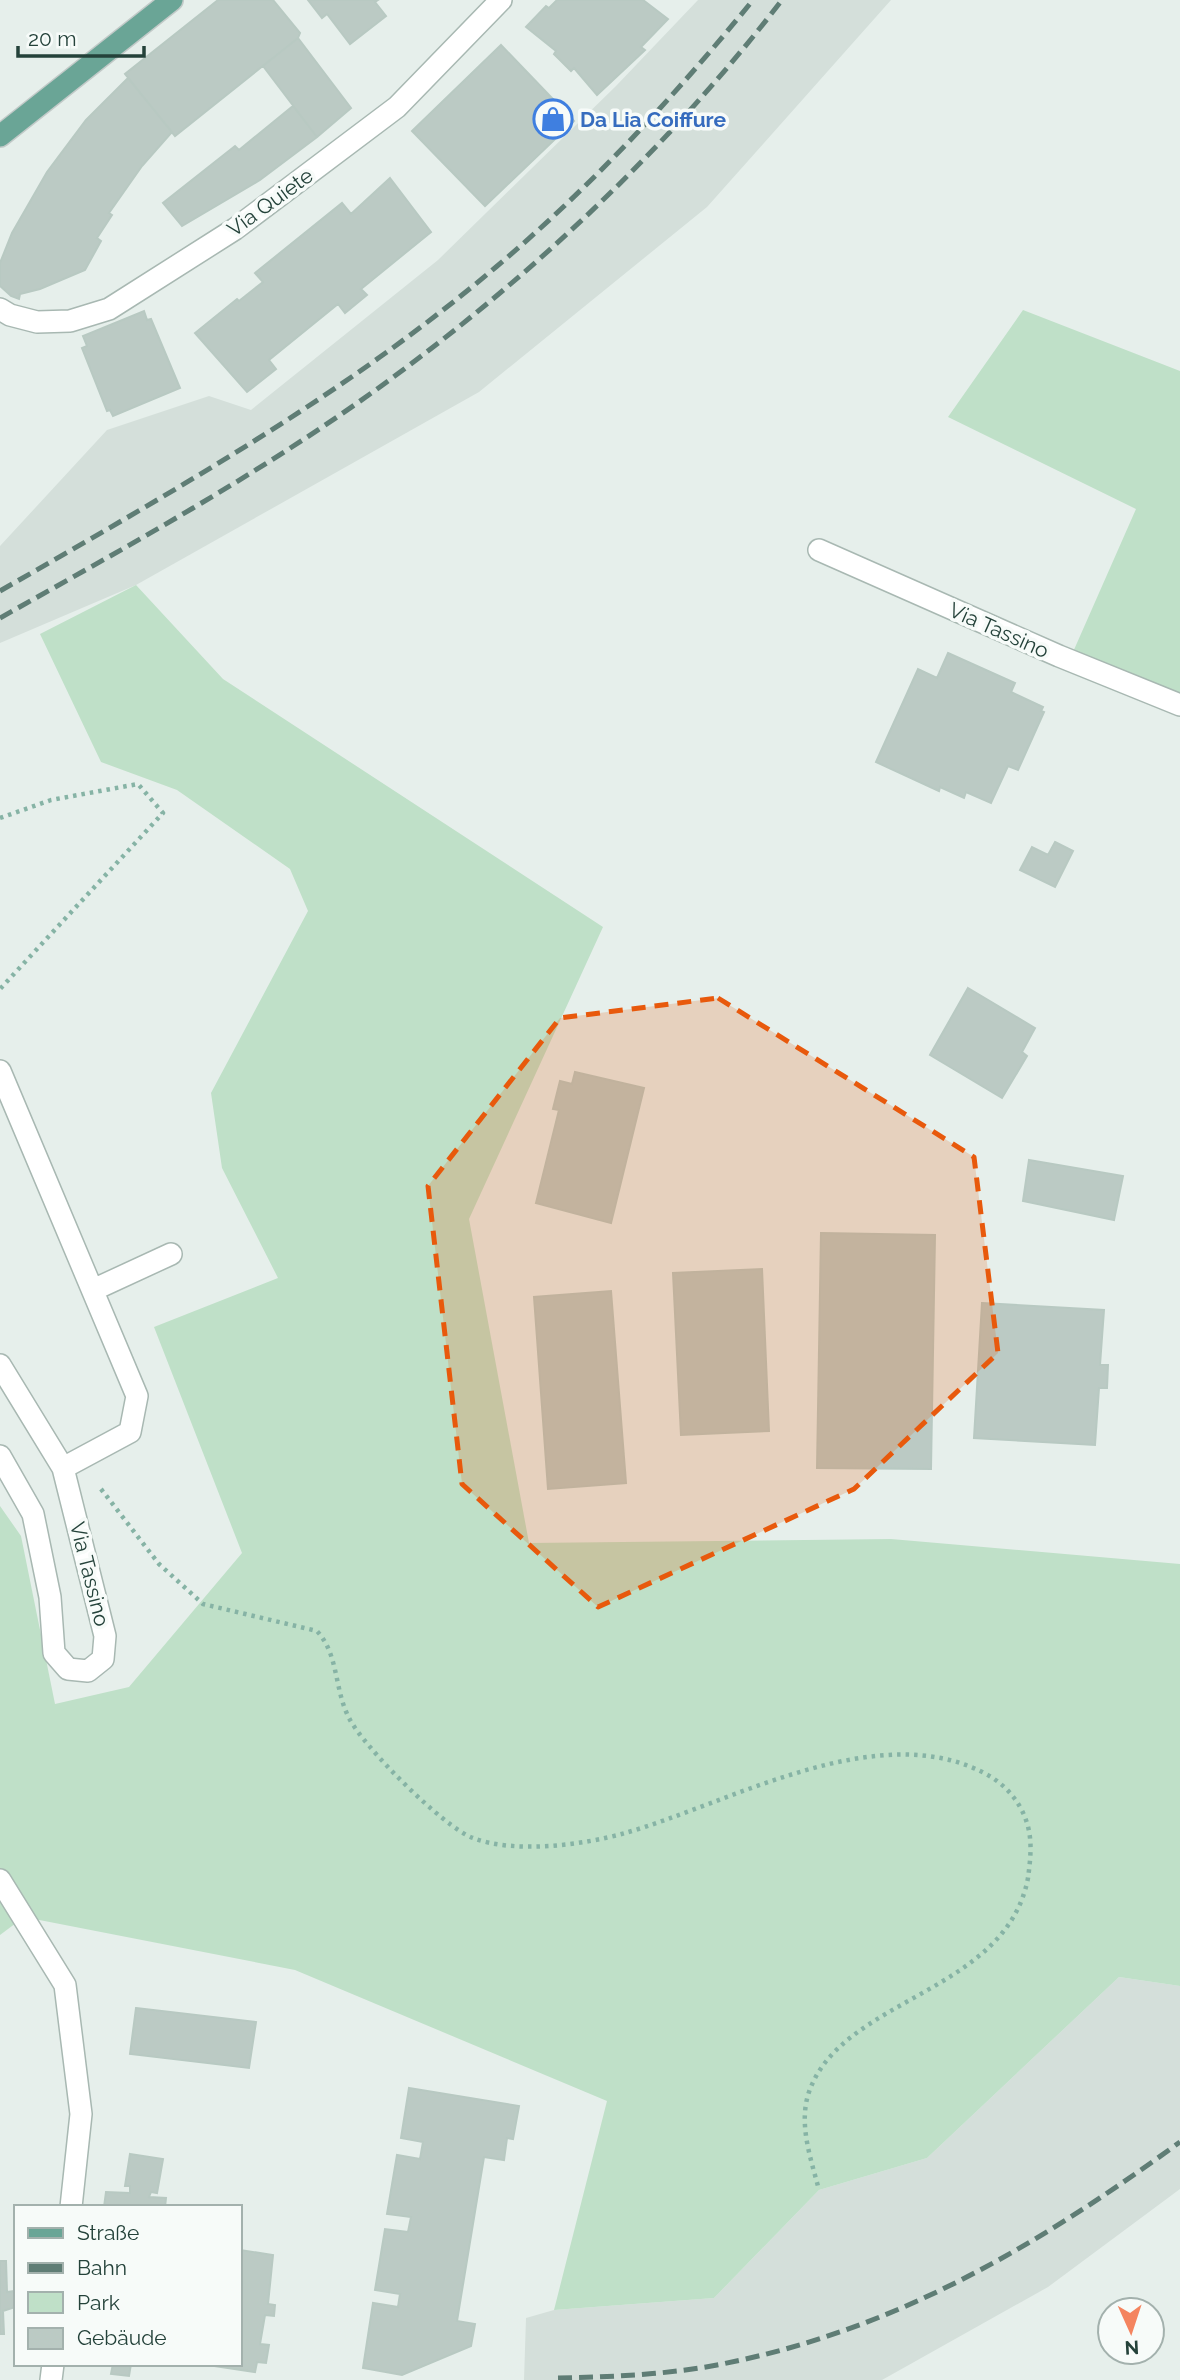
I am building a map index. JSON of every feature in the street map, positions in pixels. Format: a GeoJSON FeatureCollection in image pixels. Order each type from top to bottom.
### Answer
{"type":"FeatureCollection","features":[{"type":"Feature","properties":{"kind":"main road"},"geometry":{"type":"LineString","coordinates":[[0,136],[172,0]]}},
{"type":"Feature","properties":{"kind":"street","name":"Via Quiete"},"geometry":{"type":"LineString","coordinates":[[0,309],[37,322],[70,321],[109,309],[235,229],[397,107],[501,0]]}},
{"type":"Feature","properties":{"kind":"street","name":"Via Tassino"},"geometry":{"type":"LineString","coordinates":[[819,550],[1059,656],[1180,705]]}},
{"type":"Feature","properties":{"kind":"street"},"geometry":{"type":"LineString","coordinates":[[0,1071],[137,1396],[130,1432],[63,1468]]}},
{"type":"Feature","properties":{"kind":"street"},"geometry":{"type":"LineString","coordinates":[[93,1290],[171,1254]]}},
{"type":"Feature","properties":{"kind":"street","name":"Via Tassino"},"geometry":{"type":"LineString","coordinates":[[0,1365],[63,1468],[105,1636],[103,1659],[88,1671],[68,1669],[54,1653],[50,1597],[33,1514],[0,1456]]}},
{"type":"Feature","properties":{"kind":"street"},"geometry":{"type":"LineString","coordinates":[[0,1880],[65,1985],[81,2114],[71,2205]]}},
{"type":"Feature","properties":{"kind":"path"},"geometry":{"type":"LineString","coordinates":[[0,818],[51,800],[138,784],[163,813],[0,989]]}},
{"type":"Feature","properties":{"kind":"path"},"geometry":{"type":"LineString","coordinates":[[63,1468],[106,1492],[159,1564],[204,1604],[317,1631],[328,1643],[342,1702],[359,1733],[438,1818],[473,1839],[513,1845],[569,1846],[625,1833],[772,1783],[880,1755],[932,1757],[974,1768],[1002,1783],[1021,1808],[1029,1831],[1031,1861],[1016,1915],[998,1940],[970,1963],[850,2038],[825,2064],[809,2091],[805,2113],[806,2138],[819,2190]]}},
{"type":"Feature","properties":{"kind":"highlighted area"},"geometry":{"type":"Polygon","coordinates":[[[718,998],[974,1157],[998,1353],[854,1489],[598,1607],[462,1484],[428,1186],[560,1018],[718,998]]]}},
{"type":"Feature","properties":{"kind":"shaded area"},"geometry":{"type":"Polygon","coordinates":[[[698,0],[891,0],[707,207],[479,392],[136,585],[0,643],[0,546],[107,430],[209,396],[251,410],[438,260],[616,86],[698,0]]]}},
{"type":"Feature","properties":{"kind":"shaded area"},"geometry":{"type":"Polygon","coordinates":[[[1119,1977],[1180,1986],[1180,2189],[1048,2287],[882,2380],[524,2380],[526,2318],[554,2310],[714,2298],[819,2190],[927,2158],[1119,1977]]]}},
{"type":"Feature","properties":{"kind":"green space"},"geometry":{"type":"Polygon","coordinates":[[[1023,310],[1180,371],[1180,694],[1073,652],[1136,509],[948,417],[1023,310]]]}},
{"type":"Feature","properties":{"kind":"green space"},"geometry":{"type":"Polygon","coordinates":[[[136,585],[223,679],[603,927],[469,1219],[529,1543],[891,1539],[1180,1564],[1180,1986],[1119,1977],[927,2158],[819,2190],[714,2298],[554,2310],[607,2101],[295,1970],[24,1917],[0,1935],[0,1506],[21,1536],[55,1704],[129,1687],[242,1553],[154,1327],[278,1278],[222,1168],[211,1093],[308,911],[290,869],[177,790],[101,762],[40,634],[136,585]]]}},
{"type":"Feature","properties":{"kind":"building"},"geometry":{"type":"Polygon","coordinates":[[[218,0],[273,0],[300,33],[298,38],[175,136],[125,74],[218,0]]]}},
{"type":"Feature","properties":{"kind":"building"},"geometry":{"type":"Polygon","coordinates":[[[308,0],[378,0],[375,2],[386,16],[350,44],[327,14],[322,18],[308,0]]]}},
{"type":"Feature","properties":{"kind":"building"},"geometry":{"type":"Polygon","coordinates":[[[557,0],[643,0],[668,19],[641,47],[645,50],[597,95],[574,68],[571,71],[554,54],[556,51],[526,27],[546,6],[549,8],[557,0]]]}},
{"type":"Feature","properties":{"kind":"building"},"geometry":{"type":"Polygon","coordinates":[[[298,38],[351,108],[317,137],[263,66],[298,38]]]}},
{"type":"Feature","properties":{"kind":"building"},"geometry":{"type":"Polygon","coordinates":[[[501,45],[574,121],[485,206],[412,131],[501,45]]]}},
{"type":"Feature","properties":{"kind":"building"},"geometry":{"type":"Polygon","coordinates":[[[128,78],[172,132],[142,166],[109,213],[112,215],[97,238],[101,241],[85,270],[40,289],[20,294],[19,299],[11,296],[0,286],[0,263],[12,233],[47,172],[86,120],[128,78]]]}},
{"type":"Feature","properties":{"kind":"building"},"geometry":{"type":"Polygon","coordinates":[[[293,106],[317,137],[260,180],[182,226],[163,203],[235,146],[239,150],[293,106]]]}},
{"type":"Feature","properties":{"kind":"building"},"geometry":{"type":"Polygon","coordinates":[[[390,178],[431,232],[361,289],[367,295],[345,313],[338,304],[269,360],[276,369],[247,392],[195,333],[263,282],[255,273],[342,203],[351,214],[390,178]]]}},
{"type":"Feature","properties":{"kind":"building"},"geometry":{"type":"Polygon","coordinates":[[[144,311],[147,320],[151,319],[180,388],[113,416],[110,410],[107,411],[82,348],[87,346],[83,336],[144,311]]]}},
{"type":"Feature","properties":{"kind":"building"},"geometry":{"type":"Polygon","coordinates":[[[948,653],[1015,683],[1011,692],[1043,707],[1041,711],[1044,712],[1018,770],[1008,766],[991,803],[966,792],[964,798],[940,787],[939,791],[876,762],[918,669],[937,678],[948,653]]]}},
{"type":"Feature","properties":{"kind":"building"},"geometry":{"type":"Polygon","coordinates":[[[1055,842],[1073,851],[1055,887],[1020,870],[1032,847],[1048,855],[1055,842]]]}},
{"type":"Feature","properties":{"kind":"building"},"geometry":{"type":"Polygon","coordinates":[[[968,988],[1035,1028],[1022,1052],[1027,1056],[1002,1098],[930,1055],[968,988]]]}},
{"type":"Feature","properties":{"kind":"building"},"geometry":{"type":"Polygon","coordinates":[[[575,1072],[644,1088],[611,1223],[536,1203],[559,1110],[553,1109],[560,1081],[572,1084],[575,1072]]]}},
{"type":"Feature","properties":{"kind":"building"},"geometry":{"type":"Polygon","coordinates":[[[1029,1160],[1123,1176],[1114,1220],[1023,1201],[1029,1160]]]}},
{"type":"Feature","properties":{"kind":"building"},"geometry":{"type":"Polygon","coordinates":[[[821,1233],[935,1235],[931,1469],[817,1468],[821,1233]]]}},
{"type":"Feature","properties":{"kind":"building"},"geometry":{"type":"Polygon","coordinates":[[[762,1269],[769,1431],[681,1435],[673,1273],[762,1269]]]}},
{"type":"Feature","properties":{"kind":"building"},"geometry":{"type":"Polygon","coordinates":[[[611,1291],[626,1483],[548,1489],[534,1297],[611,1291]]]}},
{"type":"Feature","properties":{"kind":"building"},"geometry":{"type":"Polygon","coordinates":[[[982,1303],[1104,1310],[1100,1365],[1108,1365],[1107,1388],[1099,1388],[1095,1445],[974,1438],[982,1303]]]}},
{"type":"Feature","properties":{"kind":"building"},"geometry":{"type":"Polygon","coordinates":[[[136,2008],[256,2022],[249,2068],[130,2054],[136,2008]]]}},
{"type":"Feature","properties":{"kind":"building"},"geometry":{"type":"Polygon","coordinates":[[[409,2088],[519,2106],[513,2139],[507,2138],[504,2160],[484,2157],[457,2321],[475,2324],[471,2346],[402,2375],[363,2368],[373,2303],[398,2307],[400,2294],[375,2290],[385,2229],[408,2232],[411,2217],[387,2214],[397,2155],[420,2159],[423,2142],[401,2138],[409,2088]]]}},
{"type":"Feature","properties":{"kind":"building"},"geometry":{"type":"Polygon","coordinates":[[[130,2154],[163,2159],[157,2193],[151,2192],[149,2197],[166,2198],[165,2205],[104,2205],[106,2192],[130,2193],[130,2186],[125,2186],[130,2154]]]}},
{"type":"Feature","properties":{"kind":"building"},"geometry":{"type":"Polygon","coordinates":[[[242,2250],[273,2255],[268,2304],[275,2305],[274,2316],[265,2315],[260,2344],[269,2345],[266,2363],[257,2362],[255,2372],[214,2366],[242,2366],[242,2250]]]}},
{"type":"Feature","properties":{"kind":"building"},"geometry":{"type":"Polygon","coordinates":[[[0,2261],[6,2261],[7,2292],[14,2291],[14,2307],[3,2311],[4,2334],[0,2334],[0,2261]]]}},
{"type":"Feature","properties":{"kind":"building"},"geometry":{"type":"Polygon","coordinates":[[[113,2366],[131,2366],[129,2376],[111,2374],[113,2366]]]}},
{"type":"Feature","properties":{"kind":"railway"},"geometry":{"type":"LineString","coordinates":[[0,591],[256,440],[379,358],[438,314],[496,267],[598,173],[662,106],[753,0]]}},
{"type":"Feature","properties":{"kind":"railway"},"geometry":{"type":"LineString","coordinates":[[0,618],[244,477],[338,416],[439,342],[546,253],[646,157],[739,54],[782,0]]}},
{"type":"Feature","properties":{"kind":"railway"},"geometry":{"type":"LineString","coordinates":[[558,2378],[632,2375],[706,2367],[772,2353],[897,2310],[956,2283],[1013,2252],[1069,2218],[1180,2142]]}},
{"type":"Feature","properties":{"kind":"place","name":"Da Lia Coiffure"},"geometry":{"type":"Point","coordinates":[553,119]}}]}
